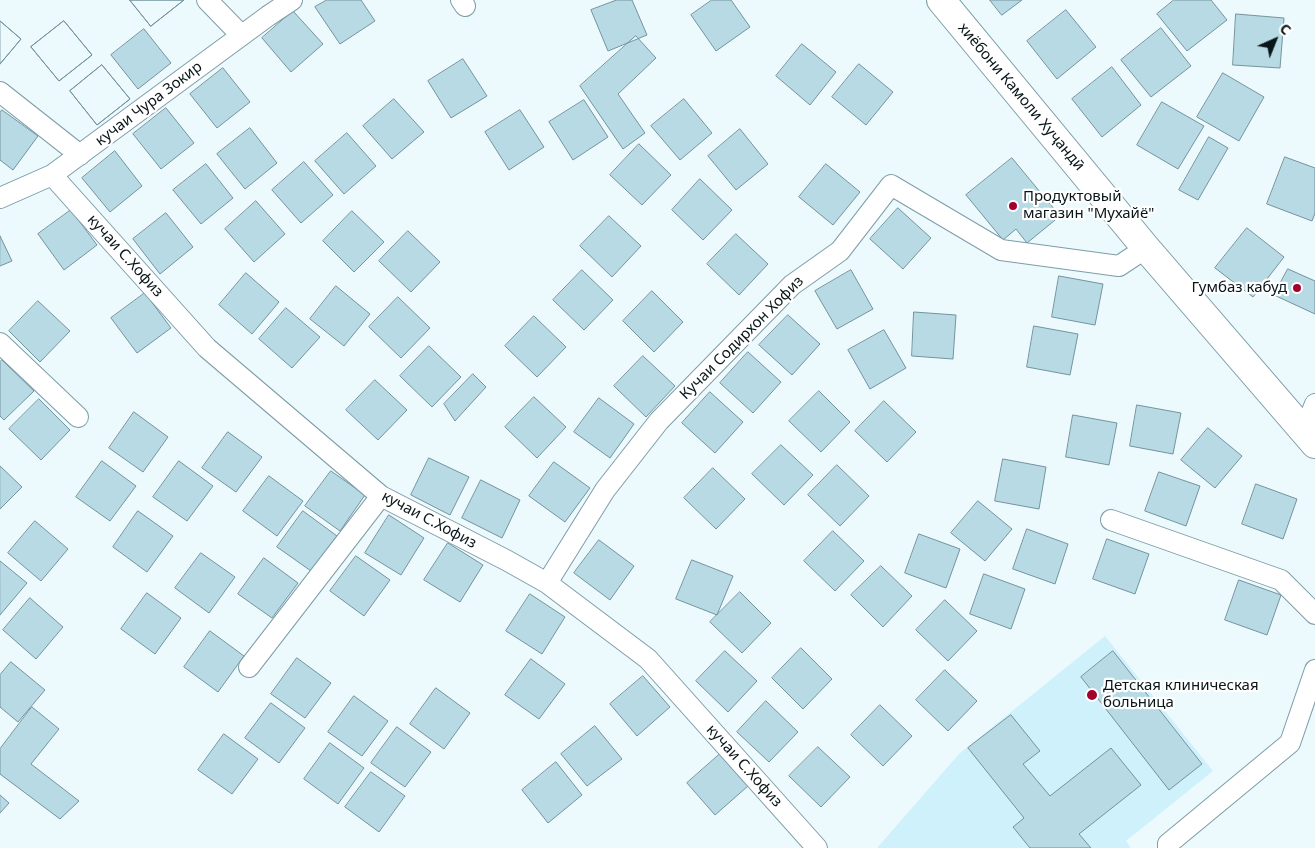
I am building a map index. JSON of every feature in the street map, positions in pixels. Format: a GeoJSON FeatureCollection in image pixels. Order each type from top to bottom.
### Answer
{"type":"FeatureCollection","features":[{"type":"Feature","properties":{"kind":"main road","name":"хиёбони Камоли Хуҷандӣ"},"geometry":{"type":"LineString","coordinates":[[941,0],[1146,248],[1315,444]]}},
{"type":"Feature","properties":{"kind":"main road","name":"хиёбони Камоли Хуҷандӣ"},"geometry":{"type":"LineString","coordinates":[[962,0],[1159,238],[1314,412]]}},
{"type":"Feature","properties":{"kind":"street"},"geometry":{"type":"LineString","coordinates":[[207,0],[241,35]]}},
{"type":"Feature","properties":{"kind":"street","name":"кучаи Чура Зокир"},"geometry":{"type":"LineString","coordinates":[[0,198],[52,174],[241,35],[292,0]]}},
{"type":"Feature","properties":{"kind":"street"},"geometry":{"type":"LineString","coordinates":[[0,92],[80,155]]}},
{"type":"Feature","properties":{"kind":"street","name":"кучаи С.Хофиз"},"geometry":{"type":"LineString","coordinates":[[52,174],[207,348],[380,496],[547,583],[648,659],[817,848]]}},
{"type":"Feature","properties":{"kind":"street","name":"Кучаи Содирхон Хофиз"},"geometry":{"type":"LineString","coordinates":[[547,583],[605,490],[659,421],[792,285],[840,251],[891,186],[1001,250],[1119,266],[1146,248]]}},
{"type":"Feature","properties":{"kind":"street"},"geometry":{"type":"LineString","coordinates":[[0,343],[78,417]]}},
{"type":"Feature","properties":{"kind":"street"},"geometry":{"type":"LineString","coordinates":[[249,667],[380,496]]}},
{"type":"Feature","properties":{"kind":"street"},"geometry":{"type":"LineString","coordinates":[[1111,520],[1281,580],[1315,614]]}},
{"type":"Feature","properties":{"kind":"street"},"geometry":{"type":"LineString","coordinates":[[1168,848],[1168,844],[1290,743],[1315,670]]}},
{"type":"Feature","properties":{"kind":"shaded area","name":"Детская клиническая больница"},"geometry":{"type":"Polygon","coordinates":[[[1105,636],[1213,771],[1126,841],[1131,848],[877,848],[959,754],[1105,636]]]}},
{"type":"Feature","properties":{"kind":"building"},"geometry":{"type":"Polygon","coordinates":[[[130,0],[184,0],[151,26],[130,0]]]}},
{"type":"Feature","properties":{"kind":"building"},"geometry":{"type":"Polygon","coordinates":[[[130,0],[184,0],[151,26],[130,0]]]}},
{"type":"Feature","properties":{"kind":"building"},"geometry":{"type":"Polygon","coordinates":[[[327,0],[361,0],[375,21],[340,44],[315,7],[327,0]]]}},
{"type":"Feature","properties":{"kind":"building"},"geometry":{"type":"Polygon","coordinates":[[[617,0],[632,0],[647,35],[608,51],[591,10],[617,0]]]}},
{"type":"Feature","properties":{"kind":"building"},"geometry":{"type":"Polygon","coordinates":[[[712,0],[731,0],[750,27],[716,51],[691,15],[712,0]]]}},
{"type":"Feature","properties":{"kind":"building"},"geometry":{"type":"Polygon","coordinates":[[[990,0],[1022,0],[1002,15],[990,0]]]}},
{"type":"Feature","properties":{"kind":"building"},"geometry":{"type":"Polygon","coordinates":[[[1174,0],[1211,0],[1227,20],[1187,51],[1157,14],[1174,0]]]}},
{"type":"Feature","properties":{"kind":"building"},"geometry":{"type":"Polygon","coordinates":[[[1066,10],[1096,47],[1057,79],[1027,41],[1066,10]]]}},
{"type":"Feature","properties":{"kind":"building"},"geometry":{"type":"Polygon","coordinates":[[[293,11],[323,44],[291,72],[262,38],[293,11]]]}},
{"type":"Feature","properties":{"kind":"building"},"geometry":{"type":"Polygon","coordinates":[[[1236,14],[1284,18],[1280,68],[1233,65],[1236,14]]]}},
{"type":"Feature","properties":{"kind":"building"},"geometry":{"type":"Polygon","coordinates":[[[0,21],[21,39],[0,64],[0,21]]]}},
{"type":"Feature","properties":{"kind":"building"},"geometry":{"type":"Polygon","coordinates":[[[0,21],[21,39],[0,64],[0,21]]]}},
{"type":"Feature","properties":{"kind":"building"},"geometry":{"type":"Polygon","coordinates":[[[64,21],[92,55],[59,81],[31,47],[64,21]]]}},
{"type":"Feature","properties":{"kind":"building"},"geometry":{"type":"Polygon","coordinates":[[[64,21],[92,55],[59,81],[31,47],[64,21]]]}},
{"type":"Feature","properties":{"kind":"building"},"geometry":{"type":"Polygon","coordinates":[[[1161,28],[1191,66],[1151,97],[1121,60],[1161,28]]]}},
{"type":"Feature","properties":{"kind":"building"},"geometry":{"type":"Polygon","coordinates":[[[144,29],[171,63],[138,89],[111,55],[144,29]]]}},
{"type":"Feature","properties":{"kind":"building"},"geometry":{"type":"Polygon","coordinates":[[[636,36],[656,58],[618,94],[645,133],[623,149],[580,86],[636,36]]]}},
{"type":"Feature","properties":{"kind":"building"},"geometry":{"type":"Polygon","coordinates":[[[802,44],[836,72],[810,105],[776,76],[802,44]]]}},
{"type":"Feature","properties":{"kind":"building"},"geometry":{"type":"Polygon","coordinates":[[[463,59],[487,96],[451,118],[428,81],[463,59]]]}},
{"type":"Feature","properties":{"kind":"building"},"geometry":{"type":"Polygon","coordinates":[[[859,64],[893,92],[866,125],[832,97],[859,64]]]}},
{"type":"Feature","properties":{"kind":"building"},"geometry":{"type":"Polygon","coordinates":[[[102,65],[130,99],[97,125],[70,91],[102,65]]]}},
{"type":"Feature","properties":{"kind":"building"},"geometry":{"type":"Polygon","coordinates":[[[102,65],[130,99],[97,125],[70,91],[102,65]]]}},
{"type":"Feature","properties":{"kind":"building"},"geometry":{"type":"Polygon","coordinates":[[[1112,67],[1141,105],[1102,137],[1072,99],[1112,67]]]}},
{"type":"Feature","properties":{"kind":"building"},"geometry":{"type":"Polygon","coordinates":[[[223,68],[250,102],[217,128],[190,94],[223,68]]]}},
{"type":"Feature","properties":{"kind":"building"},"geometry":{"type":"Polygon","coordinates":[[[1223,73],[1264,97],[1239,141],[1197,117],[1223,73]]]}},
{"type":"Feature","properties":{"kind":"building"},"geometry":{"type":"Polygon","coordinates":[[[394,99],[424,132],[392,159],[363,126],[394,99]]]}},
{"type":"Feature","properties":{"kind":"building"},"geometry":{"type":"Polygon","coordinates":[[[684,99],[712,133],[680,160],[651,126],[684,99]]]}},
{"type":"Feature","properties":{"kind":"building"},"geometry":{"type":"Polygon","coordinates":[[[584,100],[608,137],[573,160],[549,122],[584,100]]]}},
{"type":"Feature","properties":{"kind":"building"},"geometry":{"type":"Polygon","coordinates":[[[1162,102],[1204,126],[1178,169],[1137,145],[1162,102]]]}},
{"type":"Feature","properties":{"kind":"building"},"geometry":{"type":"Polygon","coordinates":[[[166,108],[194,143],[161,169],[133,134],[166,108]]]}},
{"type":"Feature","properties":{"kind":"building"},"geometry":{"type":"Polygon","coordinates":[[[2,110],[38,136],[13,170],[0,160],[0,113],[2,110]]]}},
{"type":"Feature","properties":{"kind":"building"},"geometry":{"type":"Polygon","coordinates":[[[520,110],[544,147],[509,170],[485,132],[520,110]]]}},
{"type":"Feature","properties":{"kind":"building"},"geometry":{"type":"Polygon","coordinates":[[[250,128],[277,163],[245,189],[217,154],[250,128]]]}},
{"type":"Feature","properties":{"kind":"building"},"geometry":{"type":"Polygon","coordinates":[[[740,129],[768,164],[736,190],[708,156],[740,129]]]}},
{"type":"Feature","properties":{"kind":"building"},"geometry":{"type":"Polygon","coordinates":[[[347,133],[376,166],[344,194],[315,161],[347,133]]]}},
{"type":"Feature","properties":{"kind":"building"},"geometry":{"type":"Polygon","coordinates":[[[1209,137],[1228,148],[1198,200],[1179,190],[1209,137]]]}},
{"type":"Feature","properties":{"kind":"building"},"geometry":{"type":"Polygon","coordinates":[[[639,144],[671,175],[642,205],[610,175],[639,144]]]}},
{"type":"Feature","properties":{"kind":"building"},"geometry":{"type":"Polygon","coordinates":[[[115,151],[142,186],[110,212],[82,178],[115,151]]]}},
{"type":"Feature","properties":{"kind":"building"},"geometry":{"type":"Polygon","coordinates":[[[1285,157],[1315,168],[1315,213],[1312,221],[1267,204],[1285,157]]]}},
{"type":"Feature","properties":{"kind":"building","name":"Продуктовый магазин \"Мухайё\""},"geometry":{"type":"Polygon","coordinates":[[[1012,158],[1060,216],[1027,243],[1016,229],[1003,240],[966,195],[1012,158]]]}},
{"type":"Feature","properties":{"kind":"building"},"geometry":{"type":"Polygon","coordinates":[[[304,162],[333,195],[301,223],[272,190],[304,162]]]}},
{"type":"Feature","properties":{"kind":"building"},"geometry":{"type":"Polygon","coordinates":[[[206,164],[233,198],[201,224],[173,190],[206,164]]]}},
{"type":"Feature","properties":{"kind":"building"},"geometry":{"type":"Polygon","coordinates":[[[826,164],[860,192],[833,225],[799,197],[826,164]]]}},
{"type":"Feature","properties":{"kind":"building"},"geometry":{"type":"Polygon","coordinates":[[[700,179],[732,210],[703,240],[672,210],[700,179]]]}},
{"type":"Feature","properties":{"kind":"building"},"geometry":{"type":"Polygon","coordinates":[[[256,201],[285,234],[254,262],[225,229],[256,201]]]}},
{"type":"Feature","properties":{"kind":"building"},"geometry":{"type":"Polygon","coordinates":[[[898,208],[931,238],[903,269],[870,239],[898,208]]]}},
{"type":"Feature","properties":{"kind":"building"},"geometry":{"type":"Polygon","coordinates":[[[71,210],[97,245],[64,270],[38,234],[71,210]]]}},
{"type":"Feature","properties":{"kind":"building"},"geometry":{"type":"Polygon","coordinates":[[[352,211],[384,242],[354,272],[323,241],[352,211]]]}},
{"type":"Feature","properties":{"kind":"building"},"geometry":{"type":"Polygon","coordinates":[[[166,213],[193,247],[160,274],[133,239],[166,213]]]}},
{"type":"Feature","properties":{"kind":"building"},"geometry":{"type":"Polygon","coordinates":[[[609,216],[641,246],[612,277],[580,246],[609,216]]]}},
{"type":"Feature","properties":{"kind":"building"},"geometry":{"type":"Polygon","coordinates":[[[1247,228],[1284,257],[1253,297],[1215,268],[1247,228]]]}},
{"type":"Feature","properties":{"kind":"building"},"geometry":{"type":"Polygon","coordinates":[[[408,231],[440,262],[411,292],[379,261],[408,231]]]}},
{"type":"Feature","properties":{"kind":"building"},"geometry":{"type":"Polygon","coordinates":[[[736,234],[768,264],[739,295],[707,264],[736,234]]]}},
{"type":"Feature","properties":{"kind":"building"},"geometry":{"type":"Polygon","coordinates":[[[0,236],[12,261],[0,266],[0,236]]]}},
{"type":"Feature","properties":{"kind":"building","name":"Гумбаз кабуд"},"geometry":{"type":"Polygon","coordinates":[[[1288,269],[1315,281],[1315,314],[1274,295],[1288,269]]]}},
{"type":"Feature","properties":{"kind":"building"},"geometry":{"type":"Polygon","coordinates":[[[582,270],[613,300],[584,330],[553,300],[582,270]]]}},
{"type":"Feature","properties":{"kind":"building"},"geometry":{"type":"Polygon","coordinates":[[[851,270],[873,309],[837,329],[815,291],[851,270]]]}},
{"type":"Feature","properties":{"kind":"building"},"geometry":{"type":"Polygon","coordinates":[[[246,273],[279,302],[252,334],[219,305],[246,273]]]}},
{"type":"Feature","properties":{"kind":"building"},"geometry":{"type":"Polygon","coordinates":[[[1059,276],[1103,284],[1095,325],[1052,317],[1059,276]]]}},
{"type":"Feature","properties":{"kind":"building"},"geometry":{"type":"Polygon","coordinates":[[[336,286],[370,314],[344,346],[310,319],[336,286]]]}},
{"type":"Feature","properties":{"kind":"building"},"geometry":{"type":"Polygon","coordinates":[[[652,291],[683,322],[654,352],[623,321],[652,291]]]}},
{"type":"Feature","properties":{"kind":"building"},"geometry":{"type":"Polygon","coordinates":[[[145,293],[171,328],[137,353],[111,318],[145,293]]]}},
{"type":"Feature","properties":{"kind":"building"},"geometry":{"type":"Polygon","coordinates":[[[398,297],[430,328],[401,358],[369,327],[398,297]]]}},
{"type":"Feature","properties":{"kind":"building"},"geometry":{"type":"Polygon","coordinates":[[[38,301],[70,331],[40,362],[9,331],[38,301]]]}},
{"type":"Feature","properties":{"kind":"building"},"geometry":{"type":"Polygon","coordinates":[[[286,308],[320,337],[292,368],[259,339],[286,308]]]}},
{"type":"Feature","properties":{"kind":"building"},"geometry":{"type":"Polygon","coordinates":[[[914,312],[956,315],[953,359],[912,356],[914,312]]]}},
{"type":"Feature","properties":{"kind":"building"},"geometry":{"type":"Polygon","coordinates":[[[788,315],[820,344],[792,375],[759,345],[788,315]]]}},
{"type":"Feature","properties":{"kind":"building"},"geometry":{"type":"Polygon","coordinates":[[[534,316],[566,347],[537,377],[505,346],[534,316]]]}},
{"type":"Feature","properties":{"kind":"building"},"geometry":{"type":"Polygon","coordinates":[[[1034,326],[1078,334],[1070,375],[1027,367],[1034,326]]]}},
{"type":"Feature","properties":{"kind":"building"},"geometry":{"type":"Polygon","coordinates":[[[884,330],[906,368],[870,389],[848,350],[884,330]]]}},
{"type":"Feature","properties":{"kind":"building"},"geometry":{"type":"Polygon","coordinates":[[[429,346],[461,377],[432,407],[400,376],[429,346]]]}},
{"type":"Feature","properties":{"kind":"building"},"geometry":{"type":"Polygon","coordinates":[[[748,352],[781,382],[753,413],[720,383],[748,352]]]}},
{"type":"Feature","properties":{"kind":"building"},"geometry":{"type":"Polygon","coordinates":[[[643,356],[675,386],[646,417],[614,386],[643,356]]]}},
{"type":"Feature","properties":{"kind":"building"},"geometry":{"type":"Polygon","coordinates":[[[2,360],[34,391],[4,420],[0,416],[0,362],[2,360]]]}},
{"type":"Feature","properties":{"kind":"building"},"geometry":{"type":"Polygon","coordinates":[[[473,374],[486,387],[455,421],[444,404],[473,374]]]}},
{"type":"Feature","properties":{"kind":"building"},"geometry":{"type":"Polygon","coordinates":[[[375,380],[407,410],[378,440],[346,410],[375,380]]]}},
{"type":"Feature","properties":{"kind":"building"},"geometry":{"type":"Polygon","coordinates":[[[819,391],[850,422],[821,452],[789,421],[819,391]]]}},
{"type":"Feature","properties":{"kind":"building"},"geometry":{"type":"Polygon","coordinates":[[[710,392],[743,422],[715,453],[682,423],[710,392]]]}},
{"type":"Feature","properties":{"kind":"building"},"geometry":{"type":"Polygon","coordinates":[[[534,397],[566,427],[537,458],[505,427],[534,397]]]}},
{"type":"Feature","properties":{"kind":"building"},"geometry":{"type":"Polygon","coordinates":[[[599,398],[634,424],[610,458],[574,432],[599,398]]]}},
{"type":"Feature","properties":{"kind":"building"},"geometry":{"type":"Polygon","coordinates":[[[39,399],[70,430],[41,460],[9,429],[39,399]]]}},
{"type":"Feature","properties":{"kind":"building"},"geometry":{"type":"Polygon","coordinates":[[[884,401],[916,432],[887,462],[855,431],[884,401]]]}},
{"type":"Feature","properties":{"kind":"building"},"geometry":{"type":"Polygon","coordinates":[[[1137,405],[1181,413],[1173,454],[1130,446],[1137,405]]]}},
{"type":"Feature","properties":{"kind":"building"},"geometry":{"type":"Polygon","coordinates":[[[134,412],[168,437],[143,472],[109,448],[134,412]]]}},
{"type":"Feature","properties":{"kind":"building"},"geometry":{"type":"Polygon","coordinates":[[[1073,415],[1117,423],[1109,465],[1066,457],[1073,415]]]}},
{"type":"Feature","properties":{"kind":"building"},"geometry":{"type":"Polygon","coordinates":[[[1208,428],[1242,456],[1215,488],[1181,460],[1208,428]]]}},
{"type":"Feature","properties":{"kind":"building"},"geometry":{"type":"Polygon","coordinates":[[[228,432],[262,457],[236,492],[202,468],[228,432]]]}},
{"type":"Feature","properties":{"kind":"building"},"geometry":{"type":"Polygon","coordinates":[[[781,445],[813,475],[784,505],[752,474],[781,445]]]}},
{"type":"Feature","properties":{"kind":"building"},"geometry":{"type":"Polygon","coordinates":[[[429,458],[469,477],[450,515],[411,495],[429,458]]]}},
{"type":"Feature","properties":{"kind":"building"},"geometry":{"type":"Polygon","coordinates":[[[1003,459],[1046,467],[1039,509],[995,501],[1003,459]]]}},
{"type":"Feature","properties":{"kind":"building"},"geometry":{"type":"Polygon","coordinates":[[[102,461],[136,486],[110,521],[76,497],[102,461]]]}},
{"type":"Feature","properties":{"kind":"building"},"geometry":{"type":"Polygon","coordinates":[[[179,461],[213,486],[187,521],[153,497],[179,461]]]}},
{"type":"Feature","properties":{"kind":"building"},"geometry":{"type":"Polygon","coordinates":[[[554,462],[590,488],[565,522],[529,496],[554,462]]]}},
{"type":"Feature","properties":{"kind":"building"},"geometry":{"type":"Polygon","coordinates":[[[837,465],[869,496],[840,526],[808,495],[837,465]]]}},
{"type":"Feature","properties":{"kind":"building"},"geometry":{"type":"Polygon","coordinates":[[[0,466],[22,487],[0,509],[0,466]]]}},
{"type":"Feature","properties":{"kind":"building"},"geometry":{"type":"Polygon","coordinates":[[[713,468],[745,499],[716,529],[684,498],[713,468]]]}},
{"type":"Feature","properties":{"kind":"building"},"geometry":{"type":"Polygon","coordinates":[[[331,471],[365,495],[340,531],[305,506],[331,471]]]}},
{"type":"Feature","properties":{"kind":"building"},"geometry":{"type":"Polygon","coordinates":[[[1159,472],[1200,486],[1186,526],[1145,511],[1159,472]]]}},
{"type":"Feature","properties":{"kind":"building"},"geometry":{"type":"Polygon","coordinates":[[[269,476],[303,501],[277,536],[243,511],[269,476]]]}},
{"type":"Feature","properties":{"kind":"building"},"geometry":{"type":"Polygon","coordinates":[[[481,480],[520,500],[502,538],[462,518],[481,480]]]}},
{"type":"Feature","properties":{"kind":"building"},"geometry":{"type":"Polygon","coordinates":[[[1256,484],[1297,499],[1283,539],[1242,524],[1256,484]]]}},
{"type":"Feature","properties":{"kind":"building"},"geometry":{"type":"Polygon","coordinates":[[[978,501],[1012,529],[985,561],[951,533],[978,501]]]}},
{"type":"Feature","properties":{"kind":"building"},"geometry":{"type":"Polygon","coordinates":[[[138,511],[173,536],[147,572],[113,547],[138,511]]]}},
{"type":"Feature","properties":{"kind":"building"},"geometry":{"type":"Polygon","coordinates":[[[303,511],[337,536],[311,571],[277,547],[303,511]]]}},
{"type":"Feature","properties":{"kind":"building"},"geometry":{"type":"Polygon","coordinates":[[[389,515],[424,538],[401,575],[365,553],[389,515]]]}},
{"type":"Feature","properties":{"kind":"building"},"geometry":{"type":"Polygon","coordinates":[[[35,521],[68,549],[41,581],[8,553],[35,521]]]}},
{"type":"Feature","properties":{"kind":"building"},"geometry":{"type":"Polygon","coordinates":[[[1027,529],[1068,544],[1055,584],[1013,569],[1027,529]]]}},
{"type":"Feature","properties":{"kind":"building"},"geometry":{"type":"Polygon","coordinates":[[[833,531],[864,561],[835,591],[804,561],[833,531]]]}},
{"type":"Feature","properties":{"kind":"building"},"geometry":{"type":"Polygon","coordinates":[[[919,534],[960,549],[946,588],[905,573],[919,534]]]}},
{"type":"Feature","properties":{"kind":"building"},"geometry":{"type":"Polygon","coordinates":[[[1107,539],[1149,554],[1135,594],[1093,579],[1107,539]]]}},
{"type":"Feature","properties":{"kind":"building"},"geometry":{"type":"Polygon","coordinates":[[[599,540],[634,566],[610,600],[574,573],[599,540]]]}},
{"type":"Feature","properties":{"kind":"building"},"geometry":{"type":"Polygon","coordinates":[[[448,543],[483,565],[460,602],[424,580],[448,543]]]}},
{"type":"Feature","properties":{"kind":"building"},"geometry":{"type":"Polygon","coordinates":[[[201,553],[235,577],[209,613],[175,588],[201,553]]]}},
{"type":"Feature","properties":{"kind":"building"},"geometry":{"type":"Polygon","coordinates":[[[356,556],[390,580],[364,616],[330,591],[356,556]]]}},
{"type":"Feature","properties":{"kind":"building"},"geometry":{"type":"Polygon","coordinates":[[[264,558],[298,583],[272,618],[238,594],[264,558]]]}},
{"type":"Feature","properties":{"kind":"building"},"geometry":{"type":"Polygon","coordinates":[[[692,560],[733,576],[717,615],[676,599],[692,560]]]}},
{"type":"Feature","properties":{"kind":"building"},"geometry":{"type":"Polygon","coordinates":[[[0,561],[27,583],[0,615],[0,561]]]}},
{"type":"Feature","properties":{"kind":"building"},"geometry":{"type":"Polygon","coordinates":[[[881,566],[912,596],[883,627],[851,595],[881,566]]]}},
{"type":"Feature","properties":{"kind":"building"},"geometry":{"type":"Polygon","coordinates":[[[984,574],[1025,589],[1011,629],[970,614],[984,574]]]}},
{"type":"Feature","properties":{"kind":"building"},"geometry":{"type":"Polygon","coordinates":[[[1239,580],[1281,595],[1267,635],[1225,620],[1239,580]]]}},
{"type":"Feature","properties":{"kind":"building"},"geometry":{"type":"Polygon","coordinates":[[[740,592],[771,623],[742,653],[710,622],[740,592]]]}},
{"type":"Feature","properties":{"kind":"building"},"geometry":{"type":"Polygon","coordinates":[[[147,593],[181,618],[155,654],[121,629],[147,593]]]}},
{"type":"Feature","properties":{"kind":"building"},"geometry":{"type":"Polygon","coordinates":[[[530,594],[565,617],[542,654],[506,631],[530,594]]]}},
{"type":"Feature","properties":{"kind":"building"},"geometry":{"type":"Polygon","coordinates":[[[30,598],[63,627],[36,659],[3,630],[30,598]]]}},
{"type":"Feature","properties":{"kind":"building"},"geometry":{"type":"Polygon","coordinates":[[[945,600],[977,631],[948,661],[916,630],[945,600]]]}},
{"type":"Feature","properties":{"kind":"building"},"geometry":{"type":"Polygon","coordinates":[[[210,631],[244,656],[218,692],[184,667],[210,631]]]}},
{"type":"Feature","properties":{"kind":"building"},"geometry":{"type":"Polygon","coordinates":[[[801,648],[832,679],[803,709],[772,678],[801,648]]]}},
{"type":"Feature","properties":{"kind":"building"},"geometry":{"type":"Polygon","coordinates":[[[725,651],[757,681],[728,712],[696,681],[725,651]]]}},
{"type":"Feature","properties":{"kind":"building"},"geometry":{"type":"Polygon","coordinates":[[[1113,651],[1202,764],[1169,790],[1081,677],[1113,651]]]}},
{"type":"Feature","properties":{"kind":"building"},"geometry":{"type":"Polygon","coordinates":[[[297,658],[331,683],[305,718],[271,694],[297,658]]]}},
{"type":"Feature","properties":{"kind":"building"},"geometry":{"type":"Polygon","coordinates":[[[531,659],[565,684],[539,719],[505,695],[531,659]]]}},
{"type":"Feature","properties":{"kind":"building"},"geometry":{"type":"Polygon","coordinates":[[[11,662],[45,690],[18,722],[0,707],[0,675],[11,662]]]}},
{"type":"Feature","properties":{"kind":"building"},"geometry":{"type":"Polygon","coordinates":[[[945,670],[977,701],[948,731],[916,700],[945,670]]]}},
{"type":"Feature","properties":{"kind":"building"},"geometry":{"type":"Polygon","coordinates":[[[643,676],[670,707],[637,736],[610,704],[643,676]]]}},
{"type":"Feature","properties":{"kind":"building"},"geometry":{"type":"Polygon","coordinates":[[[436,688],[470,713],[444,749],[410,724],[436,688]]]}},
{"type":"Feature","properties":{"kind":"building"},"geometry":{"type":"Polygon","coordinates":[[[354,696],[388,721],[362,756],[328,732],[354,696]]]}},
{"type":"Feature","properties":{"kind":"building"},"geometry":{"type":"Polygon","coordinates":[[[766,701],[798,732],[769,762],[737,732],[766,701]]]}},
{"type":"Feature","properties":{"kind":"building"},"geometry":{"type":"Polygon","coordinates":[[[271,703],[305,728],[279,763],[245,738],[271,703]]]}},
{"type":"Feature","properties":{"kind":"building"},"geometry":{"type":"Polygon","coordinates":[[[880,705],[912,736],[883,766],[851,735],[880,705]]]}},
{"type":"Feature","properties":{"kind":"building"},"geometry":{"type":"Polygon","coordinates":[[[32,707],[59,729],[31,764],[79,801],[60,819],[0,774],[0,749],[32,707]]]}},
{"type":"Feature","properties":{"kind":"building"},"geometry":{"type":"Polygon","coordinates":[[[1011,715],[1040,751],[1023,764],[1050,796],[1111,748],[1141,785],[1079,834],[1091,848],[1030,848],[1013,827],[1024,818],[968,748],[1011,715]]]}},
{"type":"Feature","properties":{"kind":"building"},"geometry":{"type":"Polygon","coordinates":[[[595,726],[622,759],[587,786],[561,754],[595,726]]]}},
{"type":"Feature","properties":{"kind":"building"},"geometry":{"type":"Polygon","coordinates":[[[397,727],[431,752],[405,787],[371,763],[397,727]]]}},
{"type":"Feature","properties":{"kind":"building"},"geometry":{"type":"Polygon","coordinates":[[[224,734],[258,759],[232,794],[198,770],[224,734]]]}},
{"type":"Feature","properties":{"kind":"building"},"geometry":{"type":"Polygon","coordinates":[[[330,743],[364,768],[338,804],[304,779],[330,743]]]}},
{"type":"Feature","properties":{"kind":"building"},"geometry":{"type":"Polygon","coordinates":[[[818,747],[850,777],[821,807],[789,776],[818,747]]]}},
{"type":"Feature","properties":{"kind":"building"},"geometry":{"type":"Polygon","coordinates":[[[720,754],[748,786],[715,815],[687,783],[720,754]]]}},
{"type":"Feature","properties":{"kind":"building"},"geometry":{"type":"Polygon","coordinates":[[[556,762],[582,795],[548,823],[522,790],[556,762]]]}},
{"type":"Feature","properties":{"kind":"building"},"geometry":{"type":"Polygon","coordinates":[[[371,772],[405,796],[379,832],[345,807],[371,772]]]}},
{"type":"Feature","properties":{"kind":"building"},"geometry":{"type":"Polygon","coordinates":[[[0,795],[9,803],[0,813],[0,795]]]}},
{"type":"Feature","properties":{"kind":"place","name":"Продуктовый магазин \"Мухайё\""},"geometry":{"type":"Point","coordinates":[1013,206]}},
{"type":"Feature","properties":{"kind":"place","name":"Гумбаз кабуд"},"geometry":{"type":"Point","coordinates":[1297,288]}},
{"type":"Feature","properties":{"kind":"place","name":"Детская клиническая больница"},"geometry":{"type":"Point","coordinates":[1092,695]}}]}
